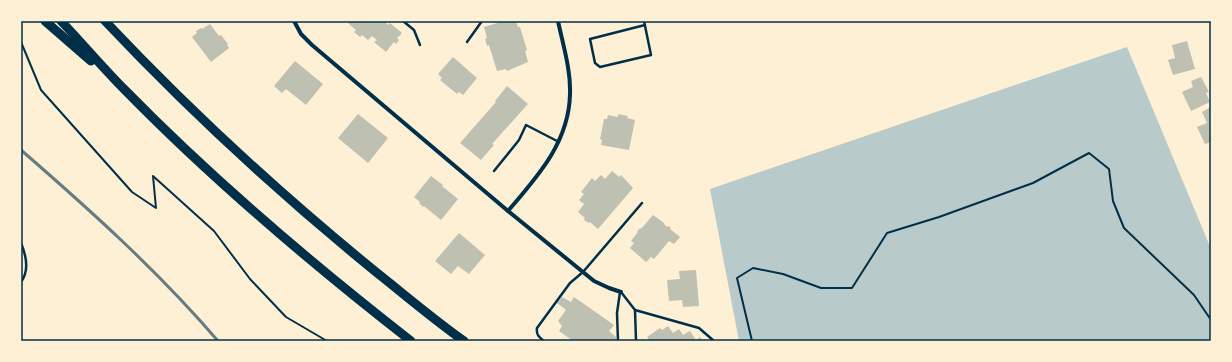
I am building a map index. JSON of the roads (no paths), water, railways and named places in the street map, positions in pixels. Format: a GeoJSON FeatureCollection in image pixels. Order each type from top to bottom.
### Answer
{"type":"FeatureCollection","features":[{"type":"Feature","properties":{"kind":"highway"},"geometry":{"type":"LineString","coordinates":[[45,21],[124,89]]}},
{"type":"Feature","properties":{"kind":"highway"},"geometry":{"type":"LineString","coordinates":[[61,21],[124,89],[187,151],[310,260],[411,341]]}},
{"type":"Feature","properties":{"kind":"highway"},"geometry":{"type":"LineString","coordinates":[[105,21],[196,113],[280,189],[342,244],[464,341]]}},
{"type":"Feature","properties":{"kind":"street"},"geometry":{"type":"LineString","coordinates":[[294,21],[301,34],[312,45],[508,211],[594,281],[620,292]]}},
{"type":"Feature","properties":{"kind":"street"},"geometry":{"type":"LineString","coordinates":[[508,211],[540,174],[559,142],[566,124],[570,93],[568,71],[558,21]]}},
{"type":"Feature","properties":{"kind":"lane"},"geometry":{"type":"LineString","coordinates":[[403,21],[414,30],[420,45]]}},
{"type":"Feature","properties":{"kind":"lane"},"geometry":{"type":"LineString","coordinates":[[466,42],[482,21]]}},
{"type":"Feature","properties":{"kind":"lane"},"geometry":{"type":"LineString","coordinates":[[644,21],[645,25],[651,55],[600,67],[595,63],[590,39],[645,25]]}},
{"type":"Feature","properties":{"kind":"lane"},"geometry":{"type":"LineString","coordinates":[[494,171],[519,140],[526,125],[559,142]]}},
{"type":"Feature","properties":{"kind":"lane"},"geometry":{"type":"LineString","coordinates":[[544,341],[538,336],[536,332],[537,328],[570,283],[584,272],[642,203]]}},
{"type":"Feature","properties":{"kind":"lane"},"geometry":{"type":"LineString","coordinates":[[21,242],[26,254],[26,275],[21,282]]}},
{"type":"Feature","properties":{"kind":"lane"},"geometry":{"type":"LineString","coordinates":[[620,292],[635,310],[661,316],[699,328],[714,341]]}},
{"type":"Feature","properties":{"kind":"lane"},"geometry":{"type":"LineString","coordinates":[[618,341],[617,313],[620,292]]}},
{"type":"Feature","properties":{"kind":"lane"},"geometry":{"type":"LineString","coordinates":[[635,310],[636,341]]}},
{"type":"Feature","properties":{"kind":"railway"},"geometry":{"type":"LineString","coordinates":[[21,150],[123,242],[172,290],[218,341]]}}]}
